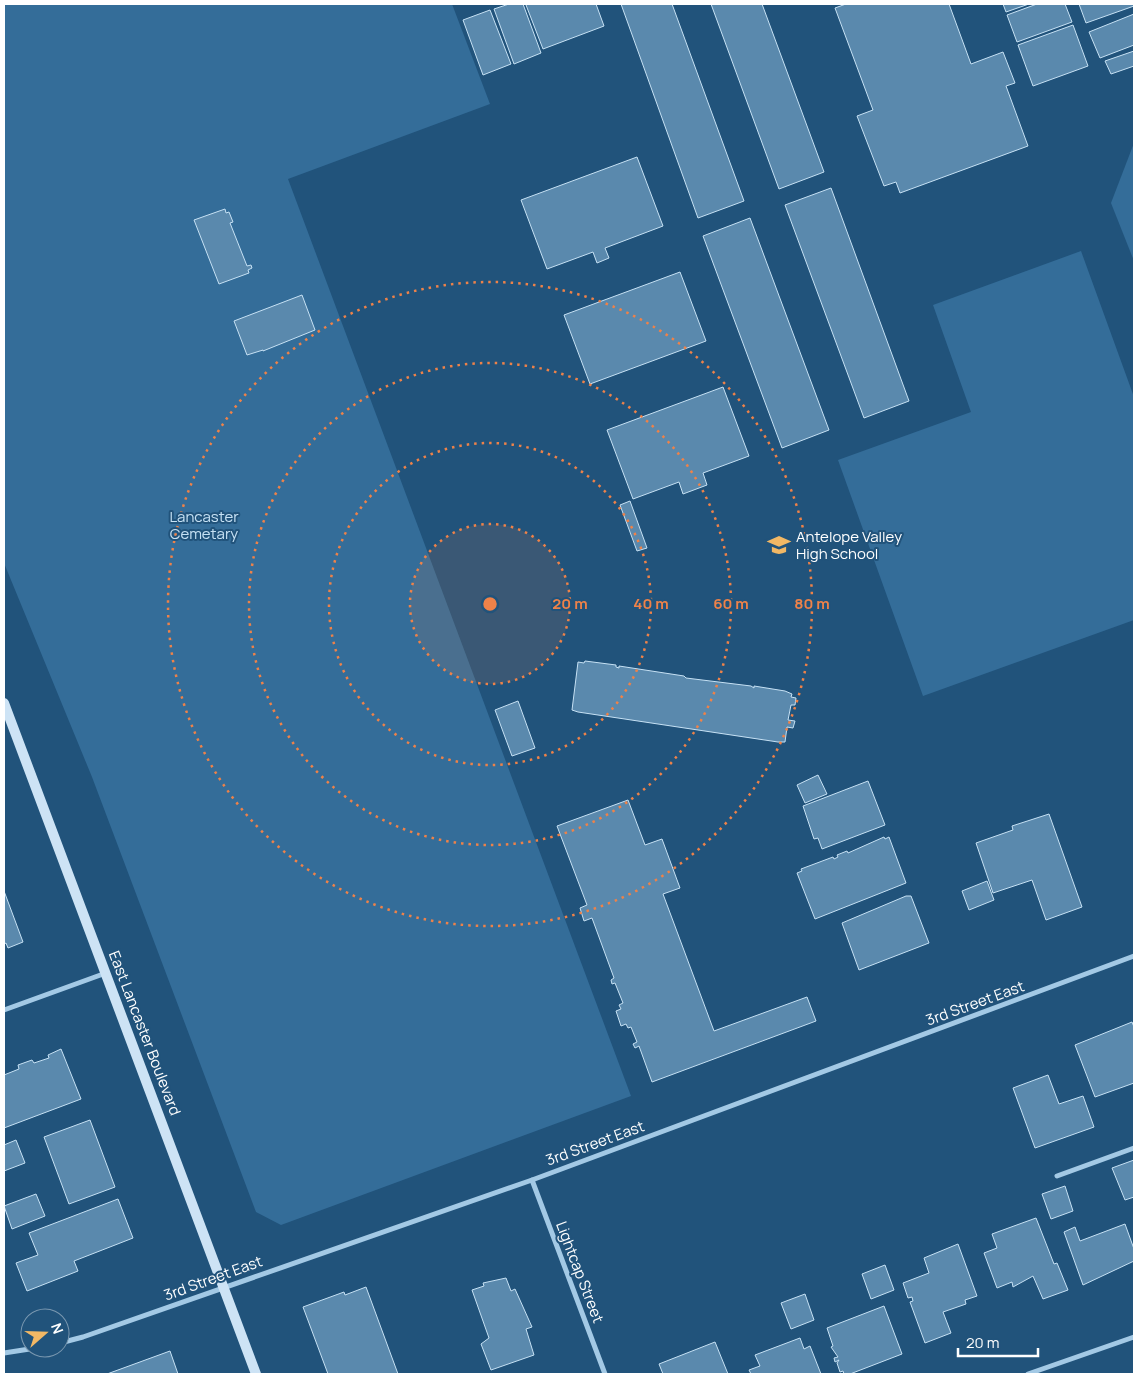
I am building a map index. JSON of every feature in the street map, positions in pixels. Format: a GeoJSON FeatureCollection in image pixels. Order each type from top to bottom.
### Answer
{"type":"FeatureCollection","features":[{"type":"Feature","properties":{"kind":"main road","name":"East Lancaster Boulevard"},"geometry":{"type":"LineString","coordinates":[[4,703],[256,1374]]}},
{"type":"Feature","properties":{"kind":"street","name":"3rd Street East"},"geometry":{"type":"LineString","coordinates":[[70,1340],[83,1337],[532,1180],[1134,956]]}},
{"type":"Feature","properties":{"kind":"street"},"geometry":{"type":"LineString","coordinates":[[4,1010],[106,973]]}},
{"type":"Feature","properties":{"kind":"street"},"geometry":{"type":"LineString","coordinates":[[1057,1176],[1134,1148]]}},
{"type":"Feature","properties":{"kind":"street","name":"Lightcap Street"},"geometry":{"type":"LineString","coordinates":[[532,1180],[605,1374]]}},
{"type":"Feature","properties":{"kind":"street"},"geometry":{"type":"LineString","coordinates":[[1028,1374],[1134,1337]]}},
{"type":"Feature","properties":{"kind":"street"},"geometry":{"type":"LineString","coordinates":[[4,1353],[20,1350]]}},
{"type":"Feature","properties":{"kind":"green space","name":"Lancaster Cemetary"},"geometry":{"type":"Polygon","coordinates":[[[4,4],[452,4],[490,104],[288,179],[631,1096],[281,1225],[256,1212],[92,777],[4,563],[4,4]]]}},
{"type":"Feature","properties":{"kind":"green space"},"geometry":{"type":"Polygon","coordinates":[[[1134,143],[1134,261],[1111,203],[1134,143]]]}},
{"type":"Feature","properties":{"kind":"green space"},"geometry":{"type":"Polygon","coordinates":[[[1081,251],[1134,397],[1134,620],[923,696],[838,460],[971,412],[933,305],[1081,251]]]}},
{"type":"Feature","properties":{"kind":"building"},"geometry":{"type":"Polygon","coordinates":[[[509,4],[523,4],[541,53],[514,64],[494,9],[509,4]]]}},
{"type":"Feature","properties":{"kind":"building"},"geometry":{"type":"Polygon","coordinates":[[[596,4],[604,26],[543,49],[526,5],[596,4]]]}},
{"type":"Feature","properties":{"kind":"building"},"geometry":{"type":"Polygon","coordinates":[[[621,4],[672,4],[744,201],[698,218],[621,4]]]}},
{"type":"Feature","properties":{"kind":"building"},"geometry":{"type":"Polygon","coordinates":[[[711,4],[762,4],[824,172],[779,189],[711,4]]]}},
{"type":"Feature","properties":{"kind":"building"},"geometry":{"type":"Polygon","coordinates":[[[846,4],[949,4],[971,64],[1003,52],[1015,83],[1006,86],[1028,146],[900,193],[896,182],[884,186],[857,116],[873,110],[835,8],[846,4]]]}},
{"type":"Feature","properties":{"kind":"building"},"geometry":{"type":"Polygon","coordinates":[[[1003,4],[1029,4],[1006,12],[1003,4]]]}},
{"type":"Feature","properties":{"kind":"building"},"geometry":{"type":"Polygon","coordinates":[[[1037,4],[1065,4],[1072,22],[1017,42],[1007,15],[1037,4]]]}},
{"type":"Feature","properties":{"kind":"building"},"geometry":{"type":"Polygon","coordinates":[[[1079,4],[1134,4],[1134,6],[1086,23],[1079,4]]]}},
{"type":"Feature","properties":{"kind":"building"},"geometry":{"type":"Polygon","coordinates":[[[490,10],[511,64],[483,75],[463,20],[490,10]]]}},
{"type":"Feature","properties":{"kind":"building"},"geometry":{"type":"Polygon","coordinates":[[[1134,14],[1134,45],[1100,58],[1089,32],[1134,14]]]}},
{"type":"Feature","properties":{"kind":"building"},"geometry":{"type":"Polygon","coordinates":[[[1073,25],[1088,66],[1033,86],[1018,45],[1073,25]]]}},
{"type":"Feature","properties":{"kind":"building"},"geometry":{"type":"Polygon","coordinates":[[[1134,51],[1134,66],[1111,74],[1105,61],[1134,51]]]}},
{"type":"Feature","properties":{"kind":"building"},"geometry":{"type":"Polygon","coordinates":[[[637,157],[663,226],[605,248],[609,258],[597,263],[593,252],[547,269],[521,200],[637,157]]]}},
{"type":"Feature","properties":{"kind":"building"},"geometry":{"type":"Polygon","coordinates":[[[831,188],[909,401],[864,418],[785,205],[831,188]]]}},
{"type":"Feature","properties":{"kind":"building"},"geometry":{"type":"Polygon","coordinates":[[[225,209],[226,213],[229,212],[233,222],[230,223],[247,266],[251,265],[252,268],[248,270],[249,273],[219,284],[194,220],[225,209]]]}},
{"type":"Feature","properties":{"kind":"building"},"geometry":{"type":"Polygon","coordinates":[[[750,218],[829,430],[782,448],[703,236],[750,218]]]}},
{"type":"Feature","properties":{"kind":"building"},"geometry":{"type":"Polygon","coordinates":[[[680,272],[706,341],[590,384],[564,315],[680,272]]]}},
{"type":"Feature","properties":{"kind":"building"},"geometry":{"type":"Polygon","coordinates":[[[302,295],[315,330],[263,351],[247,355],[234,321],[302,295]]]}},
{"type":"Feature","properties":{"kind":"building"},"geometry":{"type":"Polygon","coordinates":[[[723,387],[749,456],[703,473],[707,485],[683,494],[679,482],[633,499],[607,430],[723,387]]]}},
{"type":"Feature","properties":{"kind":"building"},"geometry":{"type":"Polygon","coordinates":[[[630,501],[647,548],[637,551],[620,505],[630,501]]]}},
{"type":"Feature","properties":{"kind":"building"},"geometry":{"type":"Polygon","coordinates":[[[585,661],[616,665],[619,668],[619,666],[684,676],[686,678],[785,691],[792,694],[791,697],[796,698],[795,705],[791,705],[788,720],[795,721],[793,728],[787,727],[785,742],[778,742],[578,712],[572,710],[578,662],[584,663],[585,661]]]}},
{"type":"Feature","properties":{"kind":"building"},"geometry":{"type":"Polygon","coordinates":[[[518,701],[535,748],[512,756],[495,710],[518,701]]]}},
{"type":"Feature","properties":{"kind":"building"},"geometry":{"type":"Polygon","coordinates":[[[818,775],[827,794],[805,803],[797,785],[818,775]]]}},
{"type":"Feature","properties":{"kind":"building"},"geometry":{"type":"Polygon","coordinates":[[[868,781],[885,825],[822,849],[818,838],[814,839],[803,806],[868,781]]]}},
{"type":"Feature","properties":{"kind":"building"},"geometry":{"type":"Polygon","coordinates":[[[628,800],[645,845],[662,839],[680,888],[663,894],[714,1031],[807,997],[816,1021],[652,1082],[639,1046],[635,1048],[633,1044],[637,1042],[631,1027],[628,1028],[626,1024],[621,1026],[616,1011],[621,1009],[619,1005],[623,1003],[615,983],[612,984],[611,980],[614,978],[592,918],[584,921],[580,908],[587,905],[557,826],[628,800]]]}},
{"type":"Feature","properties":{"kind":"building"},"geometry":{"type":"Polygon","coordinates":[[[1049,814],[1082,907],[1046,920],[1032,880],[993,893],[976,843],[1013,830],[1012,826],[1049,814]]]}},
{"type":"Feature","properties":{"kind":"building"},"geometry":{"type":"Polygon","coordinates":[[[884,837],[885,839],[889,837],[906,883],[815,919],[797,873],[802,871],[801,869],[833,857],[834,859],[838,857],[837,855],[847,851],[848,853],[884,837]]]}},
{"type":"Feature","properties":{"kind":"building"},"geometry":{"type":"Polygon","coordinates":[[[987,881],[994,900],[969,910],[962,891],[987,881]]]}},
{"type":"Feature","properties":{"kind":"building"},"geometry":{"type":"Polygon","coordinates":[[[4,891],[23,942],[8,948],[6,943],[4,944],[4,891]]]}},
{"type":"Feature","properties":{"kind":"building"},"geometry":{"type":"Polygon","coordinates":[[[906,896],[911,896],[929,943],[859,970],[842,923],[906,896]]]}},
{"type":"Feature","properties":{"kind":"building"},"geometry":{"type":"Polygon","coordinates":[[[1132,1022],[1134,1027],[1134,1083],[1095,1097],[1075,1045],[1132,1022]]]}},
{"type":"Feature","properties":{"kind":"building"},"geometry":{"type":"Polygon","coordinates":[[[61,1049],[81,1099],[4,1128],[4,1075],[19,1069],[18,1065],[32,1060],[34,1063],[49,1058],[48,1055],[61,1049]]]}},
{"type":"Feature","properties":{"kind":"building"},"geometry":{"type":"Polygon","coordinates":[[[1048,1075],[1059,1104],[1083,1096],[1094,1127],[1035,1148],[1013,1088],[1048,1075]]]}},
{"type":"Feature","properties":{"kind":"building"},"geometry":{"type":"Polygon","coordinates":[[[90,1120],[115,1187],[69,1204],[44,1137],[90,1120]]]}},
{"type":"Feature","properties":{"kind":"building"},"geometry":{"type":"Polygon","coordinates":[[[16,1140],[25,1163],[4,1171],[4,1145],[16,1140]]]}},
{"type":"Feature","properties":{"kind":"building"},"geometry":{"type":"Polygon","coordinates":[[[1134,1160],[1134,1197],[1125,1200],[1112,1168],[1134,1160]]]}},
{"type":"Feature","properties":{"kind":"building"},"geometry":{"type":"Polygon","coordinates":[[[1065,1186],[1073,1211],[1051,1219],[1042,1194],[1065,1186]]]}},
{"type":"Feature","properties":{"kind":"building"},"geometry":{"type":"Polygon","coordinates":[[[36,1194],[45,1216],[12,1229],[4,1206],[36,1194]]]}},
{"type":"Feature","properties":{"kind":"building"},"geometry":{"type":"Polygon","coordinates":[[[118,1199],[133,1238],[74,1261],[78,1271],[27,1291],[16,1263],[38,1255],[29,1233],[118,1199]]]}},
{"type":"Feature","properties":{"kind":"building"},"geometry":{"type":"Polygon","coordinates":[[[1036,1218],[1054,1264],[1057,1263],[1068,1290],[1043,1299],[1033,1276],[1013,1287],[1012,1282],[997,1288],[984,1253],[997,1248],[992,1234],[1036,1218]]]}},
{"type":"Feature","properties":{"kind":"building"},"geometry":{"type":"Polygon","coordinates":[[[1125,1224],[1134,1249],[1134,1261],[1083,1285],[1064,1232],[1075,1227],[1080,1241],[1125,1224]]]}},
{"type":"Feature","properties":{"kind":"building"},"geometry":{"type":"Polygon","coordinates":[[[958,1244],[977,1296],[965,1300],[966,1304],[943,1312],[951,1333],[925,1343],[910,1302],[913,1301],[912,1297],[908,1298],[903,1283],[929,1273],[924,1258],[958,1244]]]}},
{"type":"Feature","properties":{"kind":"building"},"geometry":{"type":"Polygon","coordinates":[[[885,1265],[894,1290],[871,1299],[862,1274],[885,1265]]]}},
{"type":"Feature","properties":{"kind":"building"},"geometry":{"type":"Polygon","coordinates":[[[506,1278],[511,1291],[515,1289],[532,1327],[526,1329],[534,1355],[491,1370],[481,1344],[489,1338],[472,1290],[484,1286],[483,1283],[506,1278]]]}},
{"type":"Feature","properties":{"kind":"building"},"geometry":{"type":"Polygon","coordinates":[[[366,1287],[398,1374],[328,1374],[303,1307],[344,1292],[345,1295],[366,1287]]]}},
{"type":"Feature","properties":{"kind":"building"},"geometry":{"type":"Polygon","coordinates":[[[805,1294],[814,1320],[791,1329],[781,1303],[805,1294]]]}},
{"type":"Feature","properties":{"kind":"building"},"geometry":{"type":"Polygon","coordinates":[[[884,1306],[902,1354],[850,1374],[844,1374],[843,1371],[840,1372],[837,1363],[839,1360],[835,1362],[834,1358],[838,1357],[831,1347],[833,1346],[827,1328],[884,1306]]]}},
{"type":"Feature","properties":{"kind":"building"},"geometry":{"type":"Polygon","coordinates":[[[800,1338],[804,1349],[810,1346],[821,1374],[751,1374],[749,1370],[760,1366],[755,1355],[800,1338]]]}},
{"type":"Feature","properties":{"kind":"building"},"geometry":{"type":"Polygon","coordinates":[[[715,1342],[728,1374],[663,1374],[659,1364],[715,1342]]]}},
{"type":"Feature","properties":{"kind":"building"},"geometry":{"type":"Polygon","coordinates":[[[170,1351],[178,1374],[107,1374],[170,1351]]]}},
{"type":"Feature","properties":{"kind":"place","name":"Antelope Valley High School"},"geometry":{"type":"Point","coordinates":[779,545]}}]}
